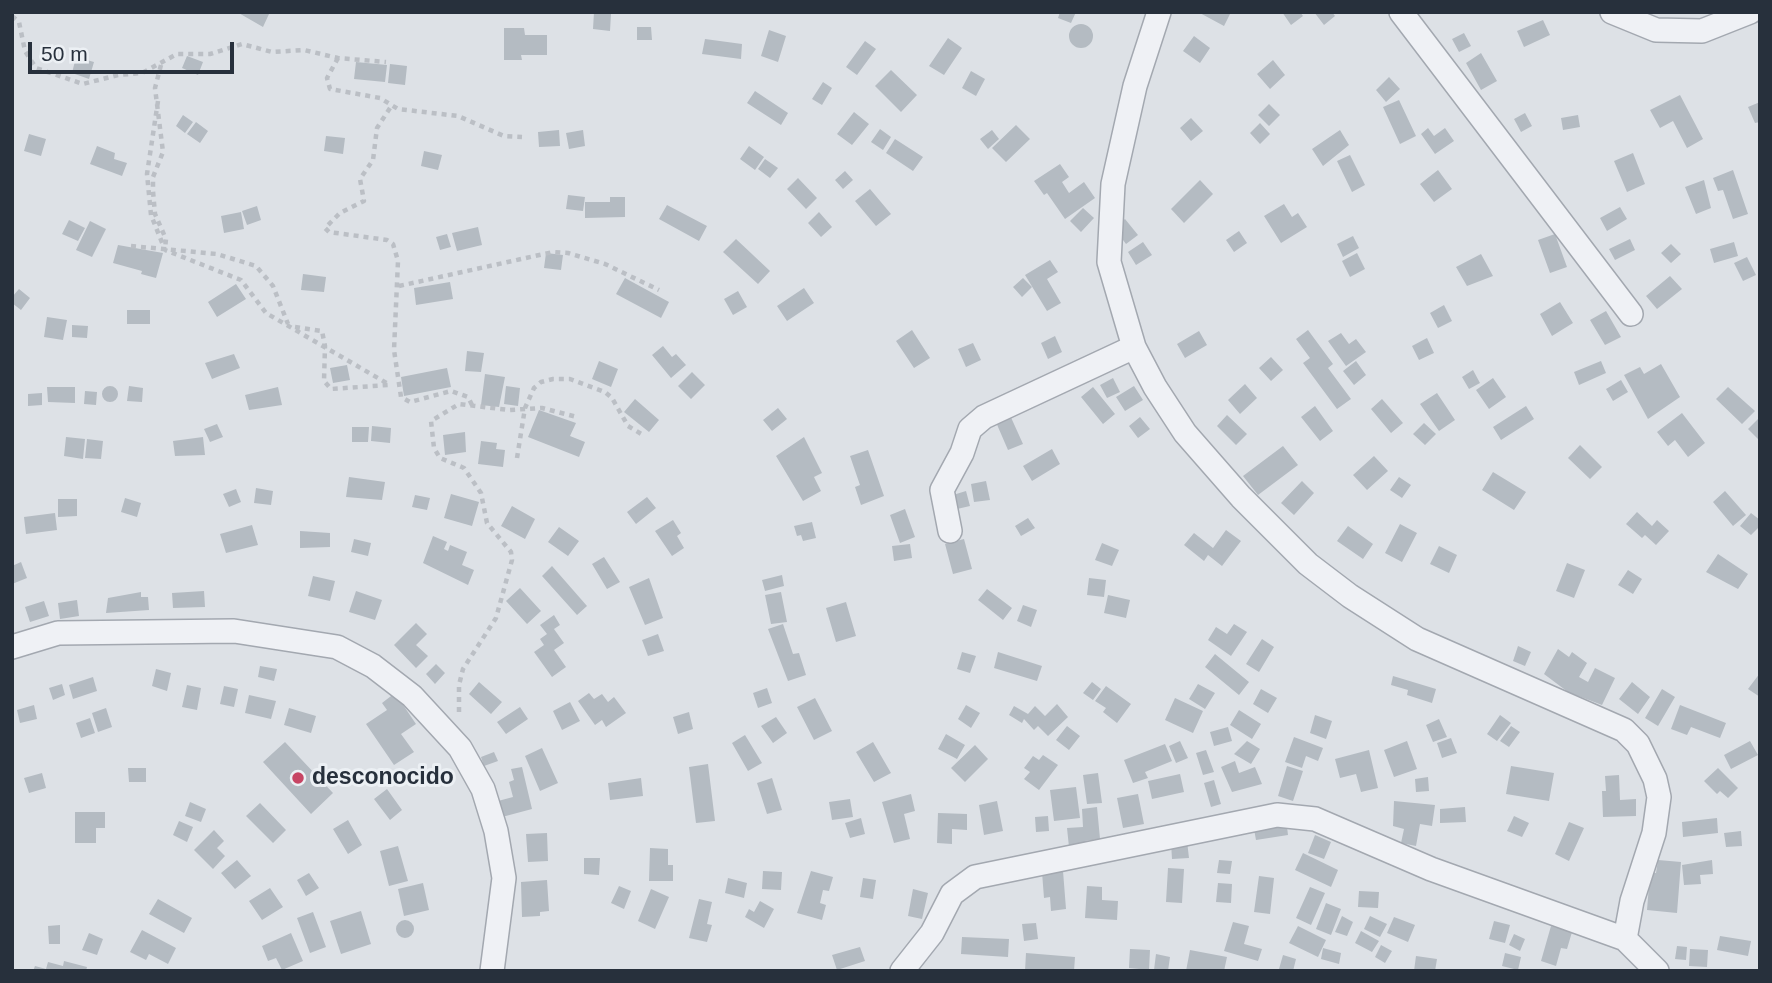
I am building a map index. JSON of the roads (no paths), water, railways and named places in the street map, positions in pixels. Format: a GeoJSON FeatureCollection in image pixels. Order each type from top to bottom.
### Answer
{"type":"FeatureCollection","features":[{"type":"Feature","properties":{"kind":"street"},"geometry":{"type":"LineString","coordinates":[[1159,12],[1135,86],[1113,184],[1108,262],[1134,347],[1154,387],[1185,433],[1241,497],[1308,564],[1350,596],[1417,639],[1624,730],[1638,744],[1655,779],[1659,797],[1654,833],[1632,901],[1625,939]]}},
{"type":"Feature","properties":{"kind":"street"},"geometry":{"type":"LineString","coordinates":[[1401,12],[1631,314]]}},
{"type":"Feature","properties":{"kind":"street"},"geometry":{"type":"LineString","coordinates":[[1612,12],[1657,30],[1702,31],[1750,12]]}},
{"type":"Feature","properties":{"kind":"street"},"geometry":{"type":"LineString","coordinates":[[950,531],[942,490],[962,453],[970,429],[984,417],[1134,347]]}},
{"type":"Feature","properties":{"kind":"street"},"geometry":{"type":"LineString","coordinates":[[12,648],[58,633],[233,631],[337,647],[373,666],[412,696],[460,748],[483,789],[496,831],[504,878],[492,971]]}},
{"type":"Feature","properties":{"kind":"street"},"geometry":{"type":"LineString","coordinates":[[902,971],[932,933],[952,894],[975,877],[1277,815],[1315,819],[1431,869],[1625,939],[1657,971]]}},
{"type":"Feature","properties":{"kind":"place","name":"desconocido"},"geometry":{"type":"Point","coordinates":[298,778]}}]}
